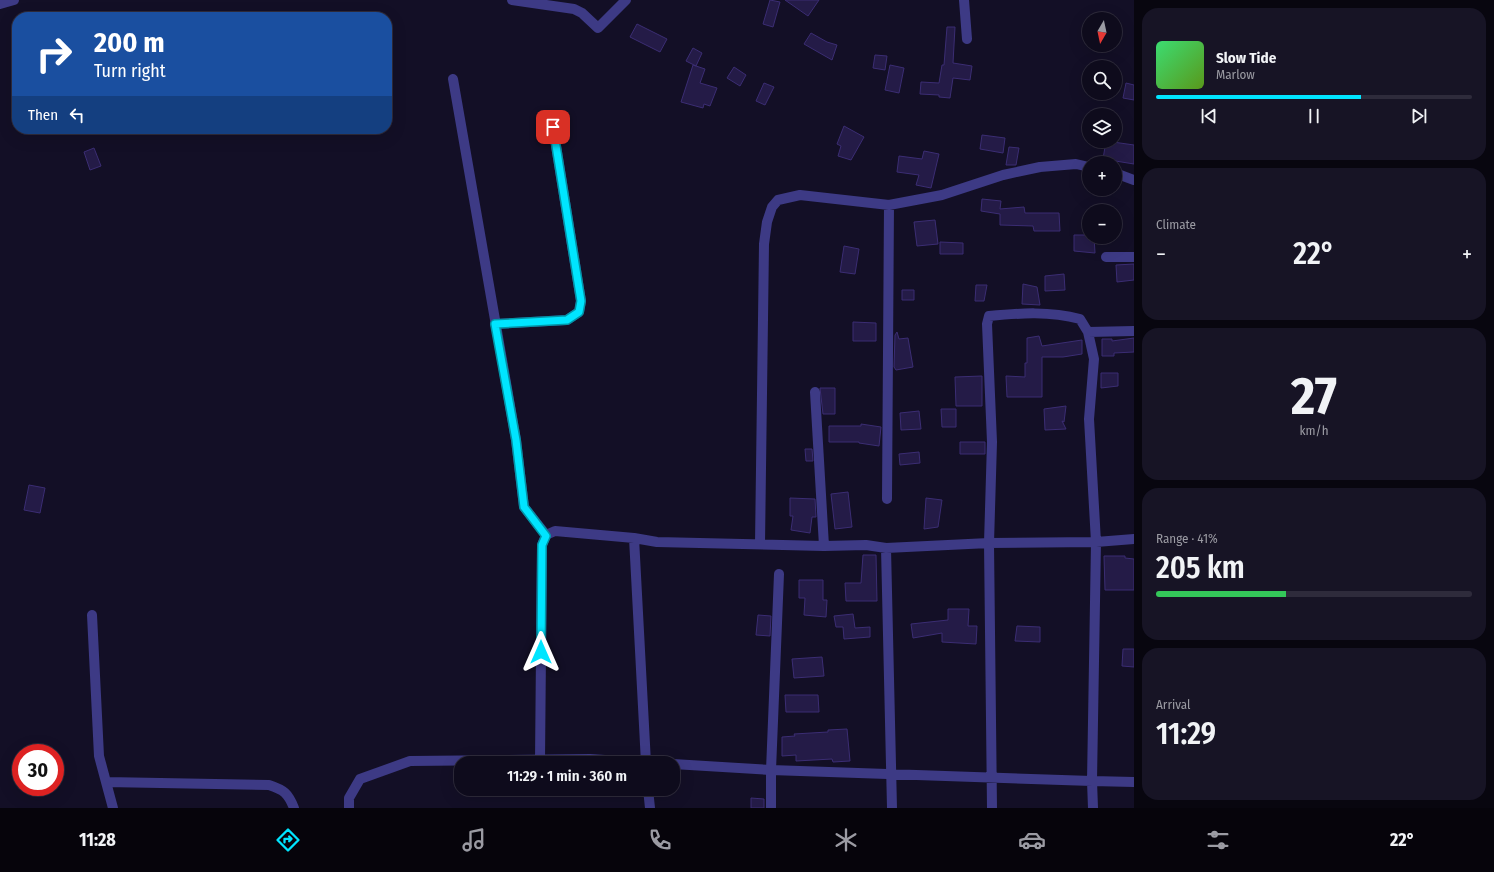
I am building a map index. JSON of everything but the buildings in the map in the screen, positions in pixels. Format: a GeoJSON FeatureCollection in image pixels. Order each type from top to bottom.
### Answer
{"type":"FeatureCollection","features":[{"type":"Feature","properties":{"kind":"street"},"geometry":{"type":"LineString","coordinates":[[0,4],[14,0]]}},
{"type":"Feature","properties":{"kind":"street"},"geometry":{"type":"LineString","coordinates":[[512,0],[574,9],[582,13],[598,28],[626,0]]}},
{"type":"Feature","properties":{"kind":"street"},"geometry":{"type":"LineString","coordinates":[[964,0],[967,39]]}},
{"type":"Feature","properties":{"kind":"street"},"geometry":{"type":"LineString","coordinates":[[453,79],[516,440],[524,507],[546,536]]}},
{"type":"Feature","properties":{"kind":"street"},"geometry":{"type":"LineString","coordinates":[[495,324],[567,320],[579,312],[581,301],[553,127]]}},
{"type":"Feature","properties":{"kind":"street"},"geometry":{"type":"LineString","coordinates":[[760,544],[764,244],[767,222],[772,207],[778,200],[800,195],[889,205],[942,195],[1003,175],[1040,167],[1076,164],[1082,165]]}},
{"type":"Feature","properties":{"kind":"street"},"geometry":{"type":"LineString","coordinates":[[1122,176],[1134,180]]}},
{"type":"Feature","properties":{"kind":"street"},"geometry":{"type":"LineString","coordinates":[[887,499],[889,205]]}},
{"type":"Feature","properties":{"kind":"street"},"geometry":{"type":"LineString","coordinates":[[1106,257],[1134,257]]}},
{"type":"Feature","properties":{"kind":"street"},"geometry":{"type":"LineString","coordinates":[[992,808],[989,543],[992,442],[987,324],[989,316],[1021,313],[1063,315],[1080,320],[1088,332],[1094,359],[1089,419],[1096,542],[1092,782],[1093,808]]}},
{"type":"Feature","properties":{"kind":"street"},"geometry":{"type":"LineString","coordinates":[[1088,332],[1134,331]]}},
{"type":"Feature","properties":{"kind":"street"},"geometry":{"type":"LineString","coordinates":[[815,392],[824,546]]}},
{"type":"Feature","properties":{"kind":"street"},"geometry":{"type":"LineString","coordinates":[[540,756],[542,545],[546,536],[555,531],[634,538],[657,542],[824,546],[866,545],[886,548],[989,543],[1096,542],[1134,540]]}},
{"type":"Feature","properties":{"kind":"street"},"geometry":{"type":"LineString","coordinates":[[634,538],[646,756]]}},
{"type":"Feature","properties":{"kind":"street"},"geometry":{"type":"LineString","coordinates":[[886,548],[892,808]]}},
{"type":"Feature","properties":{"kind":"street"},"geometry":{"type":"LineString","coordinates":[[771,808],[771,770],[779,574]]}},
{"type":"Feature","properties":{"kind":"street"},"geometry":{"type":"LineString","coordinates":[[92,615],[100,756],[113,808]]}},
{"type":"Feature","properties":{"kind":"street"},"geometry":{"type":"LineString","coordinates":[[350,808],[349,798],[360,779],[410,761],[454,761]]}},
{"type":"Feature","properties":{"kind":"street"},"geometry":{"type":"LineString","coordinates":[[680,764],[771,770],[1092,782],[1134,782]]}},
{"type":"Feature","properties":{"kind":"street"},"geometry":{"type":"LineString","coordinates":[[106,782],[269,785],[282,790],[290,797],[294,808]]}},
{"type":"Feature","properties":{"kind":"street"},"geometry":{"type":"LineString","coordinates":[[649,796],[650,808]]}},
{"type":"Feature","properties":{"kind":"route"},"geometry":{"type":"LineString","coordinates":[[541,652],[542,545],[546,536],[524,507],[516,440],[495,324],[567,320],[579,312],[581,301],[553,127]]}}]}
